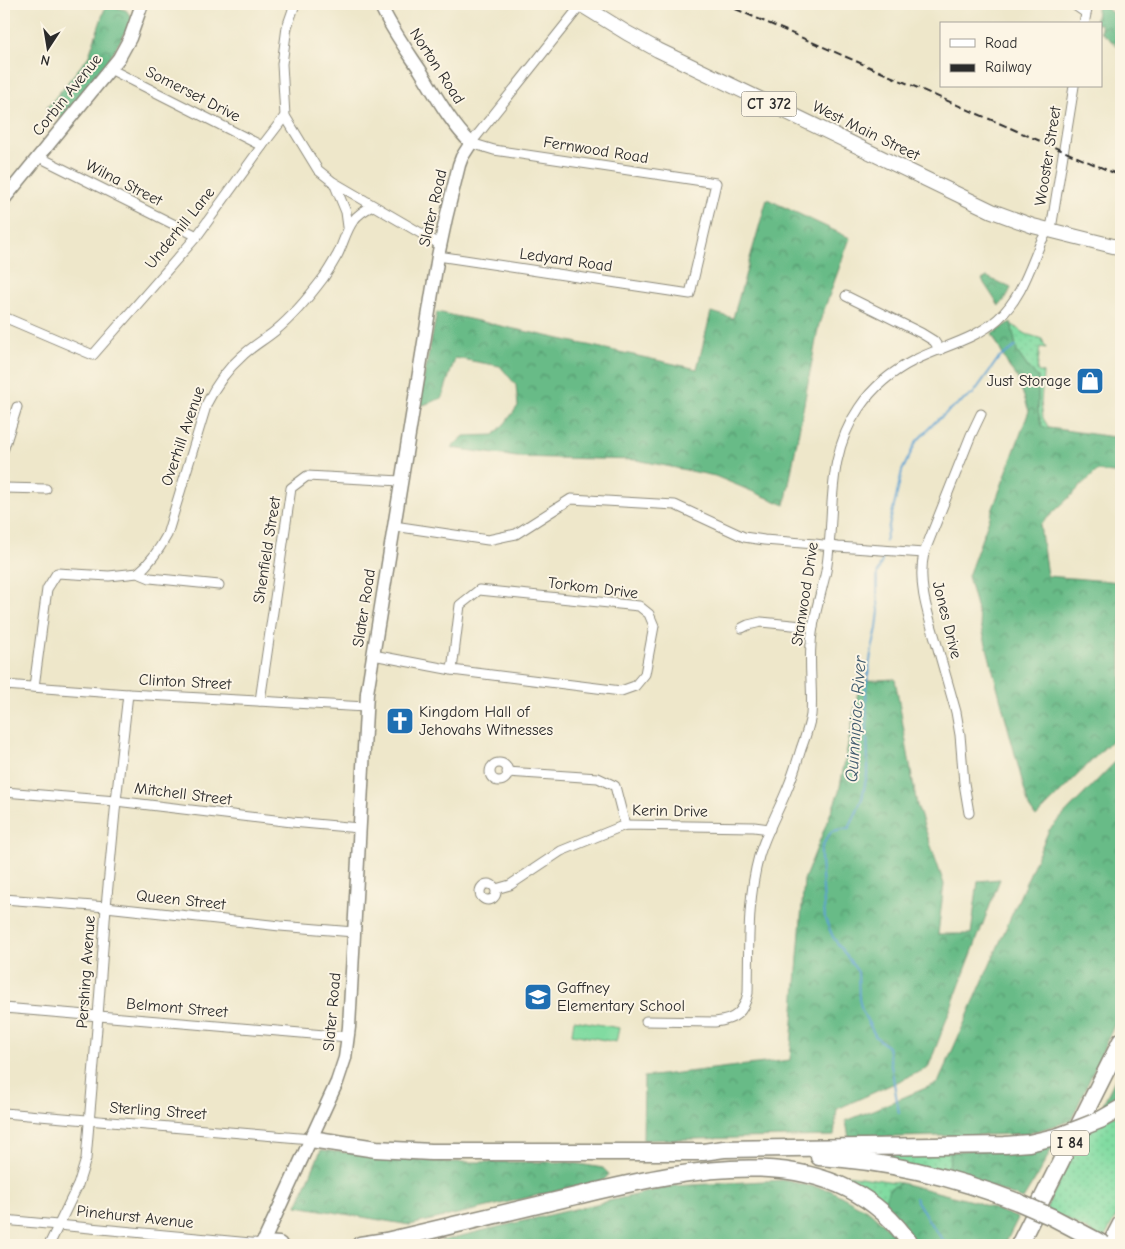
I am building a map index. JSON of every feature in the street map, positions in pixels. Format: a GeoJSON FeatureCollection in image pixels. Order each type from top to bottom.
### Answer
{"type":"FeatureCollection","features":[{"type":"Feature","properties":{"kind":"highway","name":"I 84"},"geometry":{"type":"LineString","coordinates":[[1019,1245],[1121,1041]]}},
{"type":"Feature","properties":{"kind":"highway"},"geometry":{"type":"LineString","coordinates":[[311,1139],[376,1148],[431,1152],[703,1152],[724,1149],[1005,1146],[1059,1136],[1100,1120],[1121,1108]]}},
{"type":"Feature","properties":{"kind":"highway"},"geometry":{"type":"LineString","coordinates":[[703,1152],[722,1156],[822,1157],[878,1163],[942,1177],[986,1190],[1045,1225],[1084,1245]]}},
{"type":"Feature","properties":{"kind":"highway"},"geometry":{"type":"LineString","coordinates":[[360,1245],[654,1179],[765,1165],[843,1169],[888,1175],[946,1188],[1052,1217],[1105,1245]]}},
{"type":"Feature","properties":{"kind":"highway"},"geometry":{"type":"LineString","coordinates":[[751,1168],[783,1170],[804,1174],[824,1179],[844,1188],[863,1198],[881,1212],[911,1245]]}},
{"type":"Feature","properties":{"kind":"highway"},"geometry":{"type":"LineString","coordinates":[[1110,1245],[1121,1224]]}},
{"type":"Feature","properties":{"kind":"main road","name":"Corbin Avenue"},"geometry":{"type":"LineString","coordinates":[[4,199],[110,70],[130,38],[142,4]]}},
{"type":"Feature","properties":{"kind":"main road","name":"Norton Road"},"geometry":{"type":"LineString","coordinates":[[380,4],[386,18],[431,88],[458,129],[471,143]]}},
{"type":"Feature","properties":{"kind":"main road","name":"West Main Street"},"geometry":{"type":"LineString","coordinates":[[581,4],[641,41],[768,104],[985,207],[1023,223],[1121,248]]}},
{"type":"Feature","properties":{"kind":"main road","name":"Slater Road"},"geometry":{"type":"LineString","coordinates":[[268,1245],[311,1139],[340,1076],[345,1058],[348,1037],[366,707],[373,655],[439,251],[462,157],[471,143]]}},
{"type":"Feature","properties":{"kind":"street"},"geometry":{"type":"LineString","coordinates":[[295,4],[287,27],[282,64],[286,116],[318,170],[333,182],[373,206],[439,251]]}},
{"type":"Feature","properties":{"kind":"street","name":"Slater Road"},"geometry":{"type":"LineString","coordinates":[[471,143],[581,4]]}},
{"type":"Feature","properties":{"kind":"street"},"geometry":{"type":"LineString","coordinates":[[1073,4],[1087,8],[1084,22]]}},
{"type":"Feature","properties":{"kind":"street","name":"Somerset Drive"},"geometry":{"type":"LineString","coordinates":[[110,70],[262,146]]}},
{"type":"Feature","properties":{"kind":"street","name":"Wooster Street"},"geometry":{"type":"LineString","coordinates":[[1049,230],[1053,217],[1074,88]]}},
{"type":"Feature","properties":{"kind":"street","name":"Underhill Lane"},"geometry":{"type":"LineString","coordinates":[[4,317],[93,355],[197,236],[286,116]]}},
{"type":"Feature","properties":{"kind":"street","name":"Fernwood Road"},"geometry":{"type":"LineString","coordinates":[[471,143],[494,150],[716,183],[690,294]]}},
{"type":"Feature","properties":{"kind":"street","name":"Wilna Street"},"geometry":{"type":"LineString","coordinates":[[39,157],[197,236]]}},
{"type":"Feature","properties":{"kind":"street"},"geometry":{"type":"LineString","coordinates":[[333,182],[346,212],[348,227]]}},
{"type":"Feature","properties":{"kind":"street","name":"Overhill Avenue"},"geometry":{"type":"LineString","coordinates":[[138,573],[150,562],[161,547],[166,535],[207,402],[214,389],[224,374],[242,356],[276,330],[306,299],[324,277],[338,254],[348,227],[358,214],[373,206]]}},
{"type":"Feature","properties":{"kind":"street","name":"Stanwood Drive"},"geometry":{"type":"LineString","coordinates":[[646,1021],[724,1021],[738,1014],[744,1008],[748,993],[753,881],[759,856],[789,785],[808,730],[811,714],[810,648],[812,627],[826,570],[836,461],[851,421],[868,396],[884,380],[902,367],[961,342],[990,325],[1006,311],[1022,288],[1042,240],[1049,230]]}},
{"type":"Feature","properties":{"kind":"street","name":"Ledyard Road"},"geometry":{"type":"LineString","coordinates":[[439,251],[690,294]]}},
{"type":"Feature","properties":{"kind":"street"},"geometry":{"type":"LineString","coordinates":[[846,296],[922,333],[934,341],[940,350]]}},
{"type":"Feature","properties":{"kind":"street"},"geometry":{"type":"LineString","coordinates":[[4,448],[17,407]]}},
{"type":"Feature","properties":{"kind":"street","name":"Jones Drive"},"geometry":{"type":"LineString","coordinates":[[969,813],[956,712],[928,616],[922,588],[921,564],[970,434],[981,414]]}},
{"type":"Feature","properties":{"kind":"street","name":"Shenfield Street"},"geometry":{"type":"LineString","coordinates":[[260,701],[292,488],[307,476],[401,481]]}},
{"type":"Feature","properties":{"kind":"street"},"geometry":{"type":"LineString","coordinates":[[4,488],[46,489]]}},
{"type":"Feature","properties":{"kind":"street"},"geometry":{"type":"LineString","coordinates":[[394,526],[488,540],[516,534],[571,499],[675,505],[744,537],[828,546],[924,553]]}},
{"type":"Feature","properties":{"kind":"street"},"geometry":{"type":"LineString","coordinates":[[34,687],[47,589],[57,572],[109,576],[138,573],[150,578],[219,584]]}},
{"type":"Feature","properties":{"kind":"street","name":"Torkom Drive"},"geometry":{"type":"LineString","coordinates":[[373,655],[452,670],[621,690],[635,686],[645,674],[654,626],[649,614],[639,606],[479,590],[460,605],[452,670]]}},
{"type":"Feature","properties":{"kind":"street"},"geometry":{"type":"LineString","coordinates":[[742,628],[761,622],[812,627]]}},
{"type":"Feature","properties":{"kind":"street","name":"Clinton Street"},"geometry":{"type":"LineString","coordinates":[[4,685],[366,707]]}},
{"type":"Feature","properties":{"kind":"street","name":"Pershing Avenue"},"geometry":{"type":"LineString","coordinates":[[49,1245],[78,1185],[86,1159],[106,907],[128,694]]}},
{"type":"Feature","properties":{"kind":"street"},"geometry":{"type":"LineString","coordinates":[[508,772],[598,778],[615,786],[625,825]]}},
{"type":"Feature","properties":{"kind":"street","name":"Mitchell Street"},"geometry":{"type":"LineString","coordinates":[[4,792],[116,801],[359,828]]}},
{"type":"Feature","properties":{"kind":"street","name":"Kerin Drive"},"geometry":{"type":"LineString","coordinates":[[496,890],[510,885],[561,851],[625,825],[754,827],[770,829]]}},
{"type":"Feature","properties":{"kind":"street","name":"Queen Street"},"geometry":{"type":"LineString","coordinates":[[4,899],[106,907],[354,932]]}},
{"type":"Feature","properties":{"kind":"street","name":"Belmont Street"},"geometry":{"type":"LineString","coordinates":[[4,1008],[348,1037]]}},
{"type":"Feature","properties":{"kind":"street","name":"Sterling Street"},"geometry":{"type":"LineString","coordinates":[[4,1113],[311,1139]]}},
{"type":"Feature","properties":{"kind":"street","name":"Pinehurst Avenue"},"geometry":{"type":"LineString","coordinates":[[4,1220],[268,1245]]}},
{"type":"Feature","properties":{"kind":"green space"},"geometry":{"type":"Polygon","coordinates":[[[1098,4],[1101,4],[1121,20],[1121,49],[1102,33],[1102,22],[1095,22],[1098,4]]]}},
{"type":"Feature","properties":{"kind":"green space"},"geometry":{"type":"Polygon","coordinates":[[[106,5],[126,10],[132,18],[96,80],[64,117],[58,117],[46,109],[89,56],[106,5]]]}},
{"type":"Feature","properties":{"kind":"green space"},"geometry":{"type":"Polygon","coordinates":[[[767,199],[850,238],[819,324],[785,505],[715,476],[637,460],[517,457],[451,448],[464,436],[494,435],[518,406],[516,385],[500,366],[455,358],[442,398],[418,407],[437,312],[697,369],[711,312],[733,318],[767,199]]]}},
{"type":"Feature","properties":{"kind":"green space"},"geometry":{"type":"Polygon","coordinates":[[[987,277],[1011,288],[999,306],[982,280],[987,277]]]}},
{"type":"Feature","properties":{"kind":"green space"},"geometry":{"type":"Polygon","coordinates":[[[1011,322],[1017,352],[1029,369],[1038,377],[1038,411],[1042,427],[1121,438],[1121,474],[1097,471],[1040,525],[1047,576],[1121,582],[1121,731],[1036,817],[1029,807],[968,576],[1029,411],[1017,377],[1009,367],[992,334],[1011,322]]]}},
{"type":"Feature","properties":{"kind":"green space"},"geometry":{"type":"Polygon","coordinates":[[[1011,324],[1026,334],[1042,339],[1046,348],[1040,347],[1037,371],[1043,373],[1041,403],[1043,418],[1049,428],[1042,427],[1038,411],[1038,377],[1029,369],[1017,352],[1011,324]]]}},
{"type":"Feature","properties":{"kind":"green space"},"geometry":{"type":"Polygon","coordinates":[[[895,679],[917,805],[944,884],[938,934],[971,934],[978,881],[1000,879],[928,1068],[837,1109],[834,1136],[643,1140],[644,1077],[790,1060],[804,880],[839,792],[860,681],[895,679]]]}},
{"type":"Feature","properties":{"kind":"green space"},"geometry":{"type":"Polygon","coordinates":[[[1121,756],[1121,1010],[1071,1121],[1026,1134],[849,1138],[846,1121],[938,1083],[1049,830],[1121,756]]]}},
{"type":"Feature","properties":{"kind":"green space"},"geometry":{"type":"Polygon","coordinates":[[[574,1020],[619,1028],[616,1042],[572,1034],[574,1020]]]}},
{"type":"Feature","properties":{"kind":"green space"},"geometry":{"type":"Polygon","coordinates":[[[1121,1067],[1121,1097],[1117,1101],[1103,1104],[1121,1067]]]}},
{"type":"Feature","properties":{"kind":"green space"},"geometry":{"type":"Polygon","coordinates":[[[1121,1112],[1121,1207],[1104,1239],[1046,1209],[1083,1132],[1121,1112]]]}},
{"type":"Feature","properties":{"kind":"green space"},"geometry":{"type":"Polygon","coordinates":[[[1056,1141],[1023,1199],[949,1172],[950,1152],[1056,1141]]]}},
{"type":"Feature","properties":{"kind":"green space"},"geometry":{"type":"Polygon","coordinates":[[[321,1150],[441,1162],[567,1162],[603,1168],[609,1174],[604,1180],[410,1225],[297,1206],[321,1150]]]}},
{"type":"Feature","properties":{"kind":"green space"},"geometry":{"type":"Polygon","coordinates":[[[950,1152],[949,1172],[833,1154],[950,1152]]]}},
{"type":"Feature","properties":{"kind":"green space"},"geometry":{"type":"Polygon","coordinates":[[[833,1173],[901,1183],[889,1189],[886,1208],[832,1176],[833,1173]]]}},
{"type":"Feature","properties":{"kind":"green space"},"geometry":{"type":"Polygon","coordinates":[[[783,1180],[830,1190],[870,1212],[906,1245],[425,1245],[673,1186],[783,1180]]]}},
{"type":"Feature","properties":{"kind":"green space"},"geometry":{"type":"Polygon","coordinates":[[[901,1183],[976,1202],[1018,1218],[1007,1240],[995,1245],[917,1245],[886,1208],[885,1200],[889,1189],[901,1183]]]}},
{"type":"Feature","properties":{"kind":"waterway","name":"Quinnipiac River"},"geometry":{"type":"LineString","coordinates":[[885,541],[902,471],[916,442],[935,422],[973,394],[998,359],[1016,346]]}},
{"type":"Feature","properties":{"kind":"waterway","name":"Quinnipiac River"},"geometry":{"type":"LineString","coordinates":[[883,558],[877,574],[879,611],[866,689],[868,769],[862,799],[849,828],[832,831],[826,839],[821,850],[821,861],[825,919],[833,937],[858,972],[859,999],[862,1011],[876,1037],[888,1047],[899,1113]]}},
{"type":"Feature","properties":{"kind":"waterway","name":"Quinnipiac River"},"geometry":{"type":"LineString","coordinates":[[915,1198],[932,1226],[947,1245]]}},
{"type":"Feature","properties":{"kind":"railway"},"geometry":{"type":"LineString","coordinates":[[724,4],[1121,176]]}},
{"type":"Feature","properties":{"kind":"place","name":"Just Storage"},"geometry":{"type":"Point","coordinates":[1090,381]}},
{"type":"Feature","properties":{"kind":"place","name":"Kingdom Hall of Jehovahs Witnesses"},"geometry":{"type":"Point","coordinates":[400,721]}},
{"type":"Feature","properties":{"kind":"place","name":"Gaffney Elementary School"},"geometry":{"type":"Point","coordinates":[538,997]}}]}
